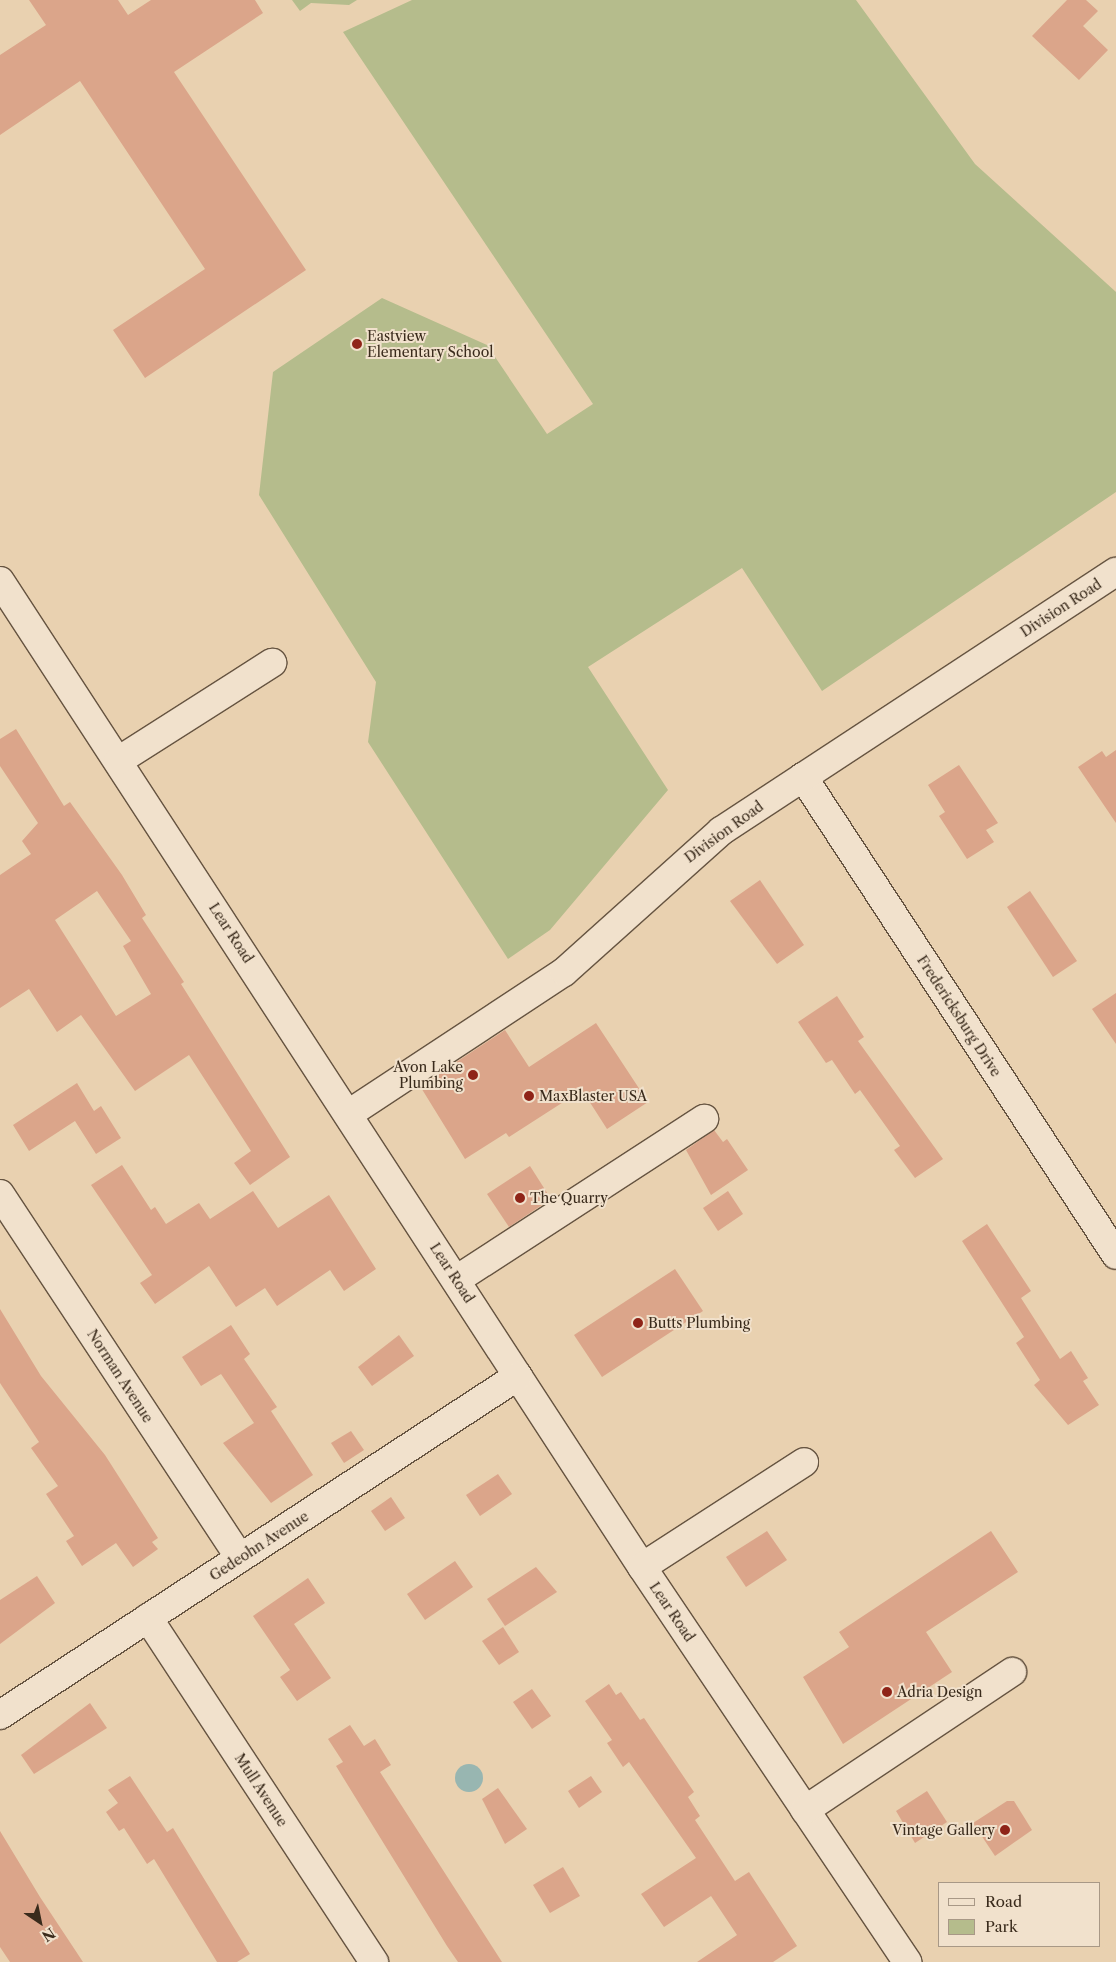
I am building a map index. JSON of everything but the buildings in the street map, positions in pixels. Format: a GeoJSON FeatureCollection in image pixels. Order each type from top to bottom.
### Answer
{"type":"FeatureCollection","features":[{"type":"Feature","properties":{"kind":"street","name":"Division Road"},"geometry":{"type":"LineString","coordinates":[[350,1113],[564,972],[691,854],[802,777],[1116,572]]}},
{"type":"Feature","properties":{"kind":"street","name":"Lear Road"},"geometry":{"type":"LineString","coordinates":[[0,581],[350,1113],[642,1567],[907,1962]]}},
{"type":"Feature","properties":{"kind":"street"},"geometry":{"type":"LineString","coordinates":[[118,761],[272,663]]}},
{"type":"Feature","properties":{"kind":"street","name":"Fredericksburg Drive"},"geometry":{"type":"LineString","coordinates":[[802,777],[1116,1255]]}},
{"type":"Feature","properties":{"kind":"street"},"geometry":{"type":"LineString","coordinates":[[456,1280],[704,1119]]}},
{"type":"Feature","properties":{"kind":"street","name":"Norman Avenue"},"geometry":{"type":"LineString","coordinates":[[0,1194],[240,1558]]}},
{"type":"Feature","properties":{"kind":"street","name":"Gedeohn Avenue"},"geometry":{"type":"LineString","coordinates":[[0,1715],[518,1376]]}},
{"type":"Feature","properties":{"kind":"street"},"geometry":{"type":"LineString","coordinates":[[642,1567],[804,1462]]}},
{"type":"Feature","properties":{"kind":"street","name":"Mull Avenue"},"geometry":{"type":"LineString","coordinates":[[148,1618],[374,1962]]}},
{"type":"Feature","properties":{"kind":"street"},"geometry":{"type":"LineString","coordinates":[[805,1810],[1012,1672]]}},
{"type":"Feature","properties":{"kind":"green space"},"geometry":{"type":"Polygon","coordinates":[[[292,0],[357,0],[349,5],[311,3],[300,11],[292,0]]]}},
{"type":"Feature","properties":{"kind":"green space"},"geometry":{"type":"Polygon","coordinates":[[[412,0],[856,0],[975,164],[1116,292],[1116,492],[822,691],[742,568],[588,667],[668,790],[550,930],[508,959],[368,742],[376,682],[259,495],[273,372],[382,298],[487,345],[547,434],[593,404],[343,32],[412,0]]]}},
{"type":"Feature","properties":{"kind":"water"},"geometry":{"type":"Polygon","coordinates":[[[469,1764],[479,1768],[483,1778],[479,1788],[469,1792],[459,1788],[455,1778],[459,1768],[469,1764]]]}},
{"type":"Feature","properties":{"kind":"place","name":"Eastview Elementary School"},"geometry":{"type":"Point","coordinates":[357,344]}},
{"type":"Feature","properties":{"kind":"place","name":"Avon Lake Plumbing"},"geometry":{"type":"Point","coordinates":[473,1075]}},
{"type":"Feature","properties":{"kind":"place","name":"MaxBlaster USA"},"geometry":{"type":"Point","coordinates":[529,1096]}},
{"type":"Feature","properties":{"kind":"place","name":"The Quarry"},"geometry":{"type":"Point","coordinates":[520,1198]}},
{"type":"Feature","properties":{"kind":"place","name":"Butts Plumbing"},"geometry":{"type":"Point","coordinates":[638,1323]}},
{"type":"Feature","properties":{"kind":"place","name":"Adria Design"},"geometry":{"type":"Point","coordinates":[887,1692]}},
{"type":"Feature","properties":{"kind":"place","name":"Vintage Gallery"},"geometry":{"type":"Point","coordinates":[1005,1830]}}]}
